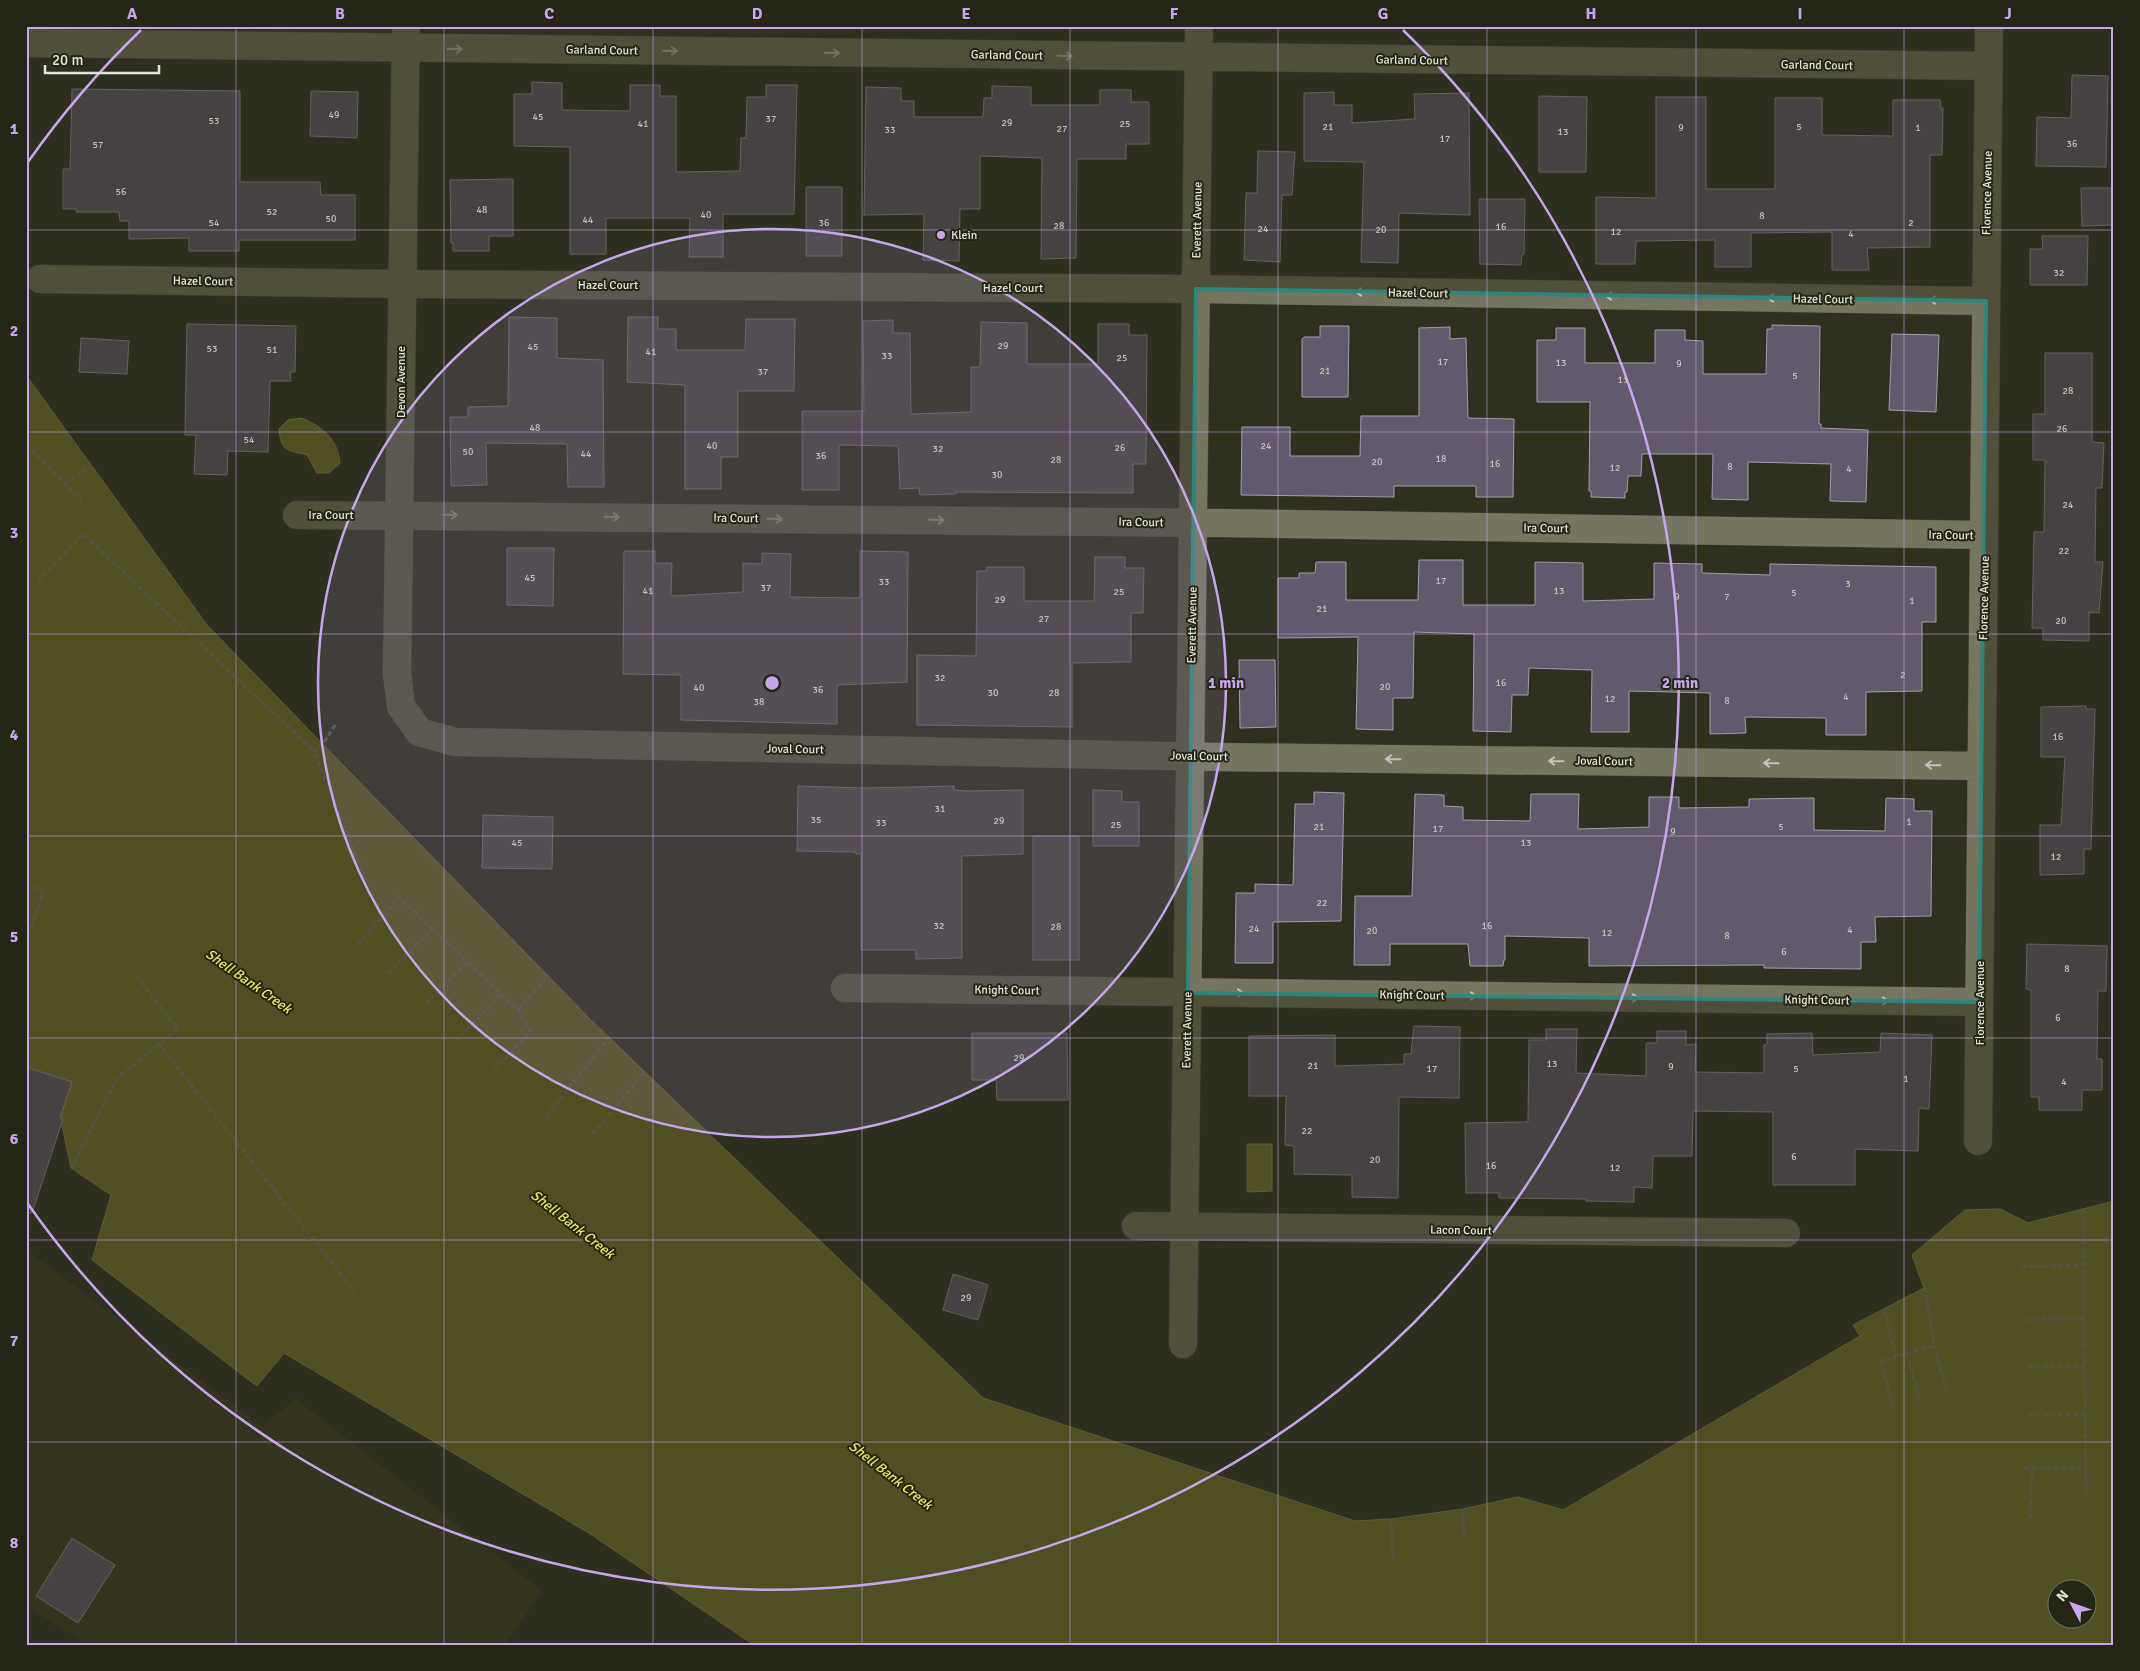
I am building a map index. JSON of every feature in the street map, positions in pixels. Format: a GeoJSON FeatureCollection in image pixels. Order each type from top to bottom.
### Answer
{"type":"FeatureCollection","features":[{"type":"Feature","properties":{"kind":"street","name":"Everett Avenue"},"geometry":{"type":"LineString","coordinates":[[1184,1344],[1199,26]]}},
{"type":"Feature","properties":{"kind":"street","name":"Florence Avenue"},"geometry":{"type":"LineString","coordinates":[[1978,1141],[1989,26]]}},
{"type":"Feature","properties":{"kind":"street","name":"Garland Court"},"geometry":{"type":"LineString","coordinates":[[26,43],[406,37],[1199,57],[1988,66]]}},
{"type":"Feature","properties":{"kind":"street","name":"Devon Avenue"},"geometry":{"type":"LineString","coordinates":[[406,37],[401,515],[397,674],[401,706],[419,732]]}},
{"type":"Feature","properties":{"kind":"street","name":"Hazel Court"},"geometry":{"type":"LineString","coordinates":[[40,279],[402,284],[1196,289],[1986,301]]}},
{"type":"Feature","properties":{"kind":"street","name":"Ira Court"},"geometry":{"type":"LineString","coordinates":[[298,515],[1194,523],[1984,535]]}},
{"type":"Feature","properties":{"kind":"street","name":"Joval Court"},"geometry":{"type":"LineString","coordinates":[[419,732],[455,742],[1190,756],[1982,766]]}},
{"type":"Feature","properties":{"kind":"street","name":"Knight Court"},"geometry":{"type":"LineString","coordinates":[[845,988],[1980,1002]]}},
{"type":"Feature","properties":{"kind":"street","name":"Lacon Court"},"geometry":{"type":"LineString","coordinates":[[1136,1226],[1786,1233]]}},
{"type":"Feature","properties":{"kind":"path"},"geometry":{"type":"LineString","coordinates":[[26,445],[83,503]]}},
{"type":"Feature","properties":{"kind":"path"},"geometry":{"type":"LineString","coordinates":[[64,484],[92,466]]}},
{"type":"Feature","properties":{"kind":"path"},"geometry":{"type":"LineString","coordinates":[[38,582],[83,534],[314,751],[365,878]]}},
{"type":"Feature","properties":{"kind":"path"},"geometry":{"type":"LineString","coordinates":[[314,751],[323,744],[335,725]]}},
{"type":"Feature","properties":{"kind":"path"},"geometry":{"type":"LineString","coordinates":[[26,883],[43,892],[26,943]]}},
{"type":"Feature","properties":{"kind":"path"},"geometry":{"type":"LineString","coordinates":[[358,944],[399,897],[518,1010],[531,1032],[492,1072]]}},
{"type":"Feature","properties":{"kind":"path"},"geometry":{"type":"LineString","coordinates":[[388,973],[432,929]]}},
{"type":"Feature","properties":{"kind":"path"},"geometry":{"type":"LineString","coordinates":[[426,1004],[467,962]]}},
{"type":"Feature","properties":{"kind":"path"},"geometry":{"type":"LineString","coordinates":[[71,1168],[118,1077],[178,1030],[136,976]]}},
{"type":"Feature","properties":{"kind":"path"},"geometry":{"type":"LineString","coordinates":[[518,1010],[549,976]]}},
{"type":"Feature","properties":{"kind":"path"},"geometry":{"type":"LineString","coordinates":[[455,1041],[501,994]]}},
{"type":"Feature","properties":{"kind":"path"},"geometry":{"type":"LineString","coordinates":[[546,1117],[610,1037]]}},
{"type":"Feature","properties":{"kind":"path"},"geometry":{"type":"LineString","coordinates":[[159,1044],[355,1292]]}},
{"type":"Feature","properties":{"kind":"path"},"geometry":{"type":"LineString","coordinates":[[593,1134],[646,1071]]}},
{"type":"Feature","properties":{"kind":"path"},"geometry":{"type":"LineString","coordinates":[[2083,1210],[2086,1494]]}},
{"type":"Feature","properties":{"kind":"path"},"geometry":{"type":"LineString","coordinates":[[2021,1267],[2084,1265]]}},
{"type":"Feature","properties":{"kind":"path"},"geometry":{"type":"LineString","coordinates":[[1925,1288],[1934,1345],[1947,1392]]}},
{"type":"Feature","properties":{"kind":"path"},"geometry":{"type":"LineString","coordinates":[[1884,1310],[1896,1356]]}},
{"type":"Feature","properties":{"kind":"path"},"geometry":{"type":"LineString","coordinates":[[2026,1320],[2084,1318]]}},
{"type":"Feature","properties":{"kind":"path"},"geometry":{"type":"LineString","coordinates":[[1893,1408],[1881,1361],[1934,1345]]}},
{"type":"Feature","properties":{"kind":"path"},"geometry":{"type":"LineString","coordinates":[[1907,1353],[1920,1400]]}},
{"type":"Feature","properties":{"kind":"path"},"geometry":{"type":"LineString","coordinates":[[2028,1366],[2085,1366]]}},
{"type":"Feature","properties":{"kind":"path"},"geometry":{"type":"LineString","coordinates":[[2028,1415],[2085,1415]]}},
{"type":"Feature","properties":{"kind":"path"},"geometry":{"type":"LineString","coordinates":[[2024,1468],[2086,1468]]}},
{"type":"Feature","properties":{"kind":"path"},"geometry":{"type":"LineString","coordinates":[[2030,1519],[2032,1468]]}},
{"type":"Feature","properties":{"kind":"path"},"geometry":{"type":"LineString","coordinates":[[1463,1509],[1464,1540]]}},
{"type":"Feature","properties":{"kind":"path"},"geometry":{"type":"LineString","coordinates":[[1391,1519],[1393,1560]]}},
{"type":"Feature","properties":{"kind":"highlighted area"},"geometry":{"type":"Polygon","coordinates":[[[1196,289],[1986,301],[1979,1002],[1188,993],[1196,289]]]}},
{"type":"Feature","properties":{"kind":"shaded area"},"geometry":{"type":"Polygon","coordinates":[[[26,1250],[262,1426],[296,1399],[542,1591],[505,1645],[87,1645],[26,1605],[26,1250]]]}},
{"type":"Feature","properties":{"kind":"water","name":"Shell Bank Creek"},"geometry":{"type":"Polygon","coordinates":[[[26,375],[207,625],[589,1018],[983,1398],[1355,1521],[1391,1519],[1463,1509],[1518,1497],[1563,1510],[1860,1336],[1853,1325],[1924,1288],[1912,1255],[1965,1210],[2000,1209],[2028,1223],[2114,1201],[2114,1645],[754,1645],[589,1533],[284,1353],[257,1386],[92,1260],[111,1195],[71,1168],[58,1106],[26,1090],[26,375]]]}},
{"type":"Feature","properties":{"kind":"water"},"geometry":{"type":"Polygon","coordinates":[[[301,418],[322,429],[328,434],[336,447],[340,463],[329,473],[317,473],[307,455],[290,451],[283,446],[279,429],[288,420],[301,418]]]}},
{"type":"Feature","properties":{"kind":"water"},"geometry":{"type":"Polygon","coordinates":[[[1247,1144],[1272,1144],[1272,1191],[1247,1192],[1247,1144]]]}},
{"type":"Feature","properties":{"kind":"building"},"geometry":{"type":"Polygon","coordinates":[[[2072,75],[2108,76],[2106,167],[2036,166],[2037,117],[2071,118],[2072,75]]]}},
{"type":"Feature","properties":{"kind":"building"},"geometry":{"type":"Polygon","coordinates":[[[532,82],[562,83],[562,110],[630,111],[630,85],[660,85],[660,96],[676,96],[676,172],[740,171],[741,138],[746,138],[747,97],[766,97],[766,85],[797,85],[794,214],[723,214],[723,257],[689,257],[690,218],[606,218],[606,254],[570,254],[570,147],[514,146],[514,94],[532,94],[532,82]]]}},
{"type":"Feature","properties":{"kind":"building"},"geometry":{"type":"Polygon","coordinates":[[[992,86],[1031,87],[1031,105],[1100,105],[1100,90],[1131,90],[1131,102],[1149,102],[1149,144],[1126,144],[1126,159],[1077,159],[1076,258],[1041,259],[1042,158],[980,156],[980,209],[960,209],[959,261],[923,260],[924,214],[864,215],[866,87],[901,88],[901,101],[914,101],[914,117],[983,117],[984,98],[992,98],[992,86]]]}},
{"type":"Feature","properties":{"kind":"building"},"geometry":{"type":"Polygon","coordinates":[[[72,89],[240,91],[240,182],[320,182],[321,195],[355,195],[355,240],[239,240],[239,251],[189,251],[189,238],[129,239],[129,221],[120,221],[119,212],[76,212],[77,209],[63,209],[63,169],[70,169],[72,89]]]}},
{"type":"Feature","properties":{"kind":"building"},"geometry":{"type":"Polygon","coordinates":[[[311,91],[358,92],[357,138],[310,136],[311,91]]]}},
{"type":"Feature","properties":{"kind":"building"},"geometry":{"type":"Polygon","coordinates":[[[1334,92],[1334,105],[1352,105],[1352,123],[1415,119],[1414,94],[1469,93],[1470,215],[1399,213],[1398,263],[1361,262],[1364,162],[1304,161],[1304,93],[1334,92]]]}},
{"type":"Feature","properties":{"kind":"building"},"geometry":{"type":"Polygon","coordinates":[[[1539,96],[1587,97],[1586,172],[1539,172],[1539,96]]]}},
{"type":"Feature","properties":{"kind":"building"},"geometry":{"type":"Polygon","coordinates":[[[1656,97],[1706,97],[1706,189],[1775,189],[1775,98],[1822,98],[1822,135],[1893,136],[1893,100],[1940,100],[1941,108],[1943,108],[1942,155],[1930,155],[1930,247],[1867,248],[1869,270],[1832,270],[1832,232],[1751,233],[1751,267],[1715,267],[1715,240],[1636,241],[1635,264],[1596,264],[1596,197],[1656,198],[1656,97]]]}},
{"type":"Feature","properties":{"kind":"building"},"geometry":{"type":"Polygon","coordinates":[[[1258,151],[1295,152],[1292,195],[1282,195],[1280,262],[1244,260],[1246,193],[1257,193],[1258,151]]]}},
{"type":"Feature","properties":{"kind":"building"},"geometry":{"type":"Polygon","coordinates":[[[513,179],[513,236],[489,236],[489,251],[453,251],[453,243],[451,243],[450,180],[513,179]]]}},
{"type":"Feature","properties":{"kind":"building"},"geometry":{"type":"Polygon","coordinates":[[[806,187],[842,187],[842,256],[806,256],[806,187]]]}},
{"type":"Feature","properties":{"kind":"building"},"geometry":{"type":"Polygon","coordinates":[[[2081,188],[2114,188],[2114,225],[2082,226],[2081,188]]]}},
{"type":"Feature","properties":{"kind":"building"},"geometry":{"type":"Polygon","coordinates":[[[1479,199],[1525,199],[1524,254],[1522,255],[1521,265],[1480,264],[1479,199]]]}},
{"type":"Feature","properties":{"kind":"building"},"geometry":{"type":"Polygon","coordinates":[[[2042,236],[2088,236],[2087,285],[2030,285],[2030,249],[2043,249],[2042,236]]]}},
{"type":"Feature","properties":{"kind":"building"},"geometry":{"type":"Polygon","coordinates":[[[509,317],[557,318],[557,358],[603,360],[604,487],[568,487],[567,444],[486,443],[487,485],[451,486],[450,417],[468,417],[468,407],[508,406],[509,317]]]}},
{"type":"Feature","properties":{"kind":"building"},"geometry":{"type":"Polygon","coordinates":[[[628,317],[658,317],[658,329],[676,329],[676,350],[745,350],[746,319],[795,319],[794,391],[738,391],[738,457],[721,457],[721,489],[685,489],[685,385],[627,382],[628,317]]]}},
{"type":"Feature","properties":{"kind":"building"},"geometry":{"type":"Polygon","coordinates":[[[893,320],[893,333],[910,333],[911,414],[971,412],[971,367],[980,367],[981,322],[1027,323],[1027,364],[1098,364],[1098,324],[1129,324],[1129,335],[1147,335],[1146,464],[1133,464],[1133,493],[956,492],[956,494],[920,495],[919,488],[900,489],[898,446],[839,445],[839,490],[802,490],[802,411],[864,411],[863,321],[893,320]]]}},
{"type":"Feature","properties":{"kind":"building"},"geometry":{"type":"Polygon","coordinates":[[[187,324],[296,326],[295,372],[290,372],[291,381],[270,381],[268,452],[228,451],[227,475],[194,474],[196,435],[185,435],[187,324]]]}},
{"type":"Feature","properties":{"kind":"building"},"geometry":{"type":"Polygon","coordinates":[[[1772,325],[1820,326],[1819,424],[1821,424],[1821,428],[1868,430],[1866,502],[1830,501],[1831,464],[1748,462],[1748,500],[1712,499],[1713,454],[1642,454],[1641,476],[1628,476],[1625,498],[1591,497],[1591,491],[1589,491],[1590,402],[1537,402],[1537,340],[1556,340],[1556,328],[1585,328],[1585,363],[1655,363],[1655,330],[1685,330],[1685,340],[1703,341],[1703,374],[1766,374],[1767,329],[1772,329],[1772,325]]]}},
{"type":"Feature","properties":{"kind":"building"},"geometry":{"type":"Polygon","coordinates":[[[1320,326],[1349,326],[1348,397],[1302,397],[1302,339],[1304,337],[1320,337],[1320,326]]]}},
{"type":"Feature","properties":{"kind":"building"},"geometry":{"type":"Polygon","coordinates":[[[1450,327],[1450,339],[1466,338],[1468,418],[1514,419],[1513,497],[1476,497],[1476,486],[1394,486],[1394,497],[1241,495],[1242,427],[1290,427],[1290,456],[1360,456],[1361,416],[1419,416],[1419,328],[1450,327]]]}},
{"type":"Feature","properties":{"kind":"building"},"geometry":{"type":"Polygon","coordinates":[[[1892,334],[1939,335],[1936,412],[1889,410],[1892,334]]]}},
{"type":"Feature","properties":{"kind":"building"},"geometry":{"type":"Polygon","coordinates":[[[81,338],[129,341],[127,374],[79,372],[81,338]]]}},
{"type":"Feature","properties":{"kind":"building"},"geometry":{"type":"Polygon","coordinates":[[[2045,353],[2092,353],[2092,442],[2104,443],[2102,488],[2096,488],[2095,562],[2103,562],[2099,613],[2089,612],[2089,641],[2043,640],[2043,628],[2032,628],[2034,532],[2044,532],[2045,460],[2033,460],[2033,414],[2045,414],[2045,353]]]}},
{"type":"Feature","properties":{"kind":"building"},"geometry":{"type":"Polygon","coordinates":[[[507,548],[554,548],[553,606],[507,605],[507,548]]]}},
{"type":"Feature","properties":{"kind":"building"},"geometry":{"type":"Polygon","coordinates":[[[624,551],[655,551],[655,563],[672,563],[671,596],[743,592],[743,563],[762,564],[762,553],[791,554],[790,597],[860,598],[860,551],[908,552],[907,682],[837,685],[837,724],[681,720],[681,675],[623,674],[624,551]]]}},
{"type":"Feature","properties":{"kind":"building"},"geometry":{"type":"Polygon","coordinates":[[[1095,557],[1125,557],[1125,568],[1144,568],[1143,613],[1131,613],[1131,662],[1072,663],[1072,727],[917,725],[917,655],[976,656],[977,571],[987,571],[987,567],[1024,567],[1024,601],[1094,601],[1095,557]]]}},
{"type":"Feature","properties":{"kind":"building"},"geometry":{"type":"Polygon","coordinates":[[[1419,560],[1463,560],[1463,605],[1535,605],[1535,562],[1583,563],[1583,601],[1654,599],[1654,563],[1702,564],[1702,573],[1770,575],[1770,564],[1936,567],[1936,622],[1922,622],[1922,691],[1866,692],[1866,735],[1826,735],[1826,718],[1745,717],[1746,733],[1710,734],[1710,693],[1629,691],[1629,732],[1591,732],[1592,670],[1529,668],[1528,695],[1512,695],[1511,732],[1473,731],[1474,634],[1414,632],[1413,698],[1393,698],[1393,730],[1356,729],[1358,637],[1278,638],[1278,578],[1299,578],[1299,573],[1315,573],[1316,562],[1346,562],[1346,600],[1418,600],[1419,560]]]}},
{"type":"Feature","properties":{"kind":"building"},"geometry":{"type":"Polygon","coordinates":[[[1239,660],[1275,660],[1276,727],[1240,728],[1239,660]]]}},
{"type":"Feature","properties":{"kind":"building"},"geometry":{"type":"Polygon","coordinates":[[[2086,706],[2086,709],[2095,709],[2091,849],[2084,849],[2084,874],[2040,875],[2040,825],[2061,825],[2065,757],[2041,757],[2041,707],[2086,706]]]}},
{"type":"Feature","properties":{"kind":"building"},"geometry":{"type":"Polygon","coordinates":[[[798,786],[865,788],[954,786],[954,790],[967,791],[1023,790],[1023,854],[962,856],[962,958],[916,959],[916,950],[861,950],[861,854],[856,854],[856,852],[797,851],[798,786]]]}},
{"type":"Feature","properties":{"kind":"building"},"geometry":{"type":"Polygon","coordinates":[[[1093,790],[1122,791],[1122,802],[1139,802],[1139,846],[1093,846],[1093,790]]]}},
{"type":"Feature","properties":{"kind":"building"},"geometry":{"type":"Polygon","coordinates":[[[1314,792],[1344,793],[1341,921],[1273,922],[1273,963],[1235,963],[1236,893],[1255,893],[1255,884],[1293,885],[1295,804],[1314,804],[1314,792]]]}},
{"type":"Feature","properties":{"kind":"building"},"geometry":{"type":"Polygon","coordinates":[[[1415,794],[1444,795],[1444,806],[1463,807],[1463,820],[1530,821],[1531,794],[1579,794],[1578,829],[1649,827],[1649,797],[1679,797],[1679,808],[1749,807],[1749,799],[1814,798],[1814,830],[1885,831],[1886,798],[1914,799],[1914,811],[1932,811],[1931,916],[1875,917],[1876,942],[1861,942],[1861,969],[1764,968],[1764,965],[1589,966],[1589,938],[1505,936],[1505,960],[1503,966],[1470,966],[1468,944],[1390,944],[1390,965],[1354,965],[1355,896],[1412,896],[1415,794]]]}},
{"type":"Feature","properties":{"kind":"building"},"geometry":{"type":"Polygon","coordinates":[[[483,815],[553,817],[552,869],[482,868],[483,815]]]}},
{"type":"Feature","properties":{"kind":"building"},"geometry":{"type":"Polygon","coordinates":[[[1033,836],[1079,836],[1079,960],[1033,960],[1033,836]]]}},
{"type":"Feature","properties":{"kind":"building"},"geometry":{"type":"Polygon","coordinates":[[[2027,944],[2107,946],[2106,991],[2098,991],[2097,1059],[2102,1059],[2102,1090],[2082,1090],[2082,1110],[2039,1110],[2039,1097],[2031,1097],[2031,990],[2026,989],[2027,944]]]}},
{"type":"Feature","properties":{"kind":"building"},"geometry":{"type":"Polygon","coordinates":[[[1414,1026],[1460,1027],[1459,1098],[1399,1097],[1398,1198],[1352,1197],[1352,1175],[1294,1174],[1294,1146],[1285,1145],[1286,1096],[1249,1096],[1249,1036],[1335,1035],[1335,1066],[1404,1064],[1404,1054],[1411,1054],[1414,1026]]]}},
{"type":"Feature","properties":{"kind":"building"},"geometry":{"type":"Polygon","coordinates":[[[1546,1029],[1577,1029],[1576,1073],[1646,1076],[1646,1043],[1657,1043],[1657,1031],[1686,1031],[1686,1045],[1696,1044],[1695,1072],[1764,1073],[1764,1045],[1767,1044],[1767,1034],[1812,1033],[1813,1055],[1880,1052],[1881,1033],[1932,1035],[1929,1109],[1919,1108],[1918,1151],[1855,1149],[1855,1185],[1773,1185],[1773,1112],[1693,1111],[1692,1156],[1653,1156],[1652,1188],[1634,1187],[1634,1202],[1586,1201],[1586,1199],[1499,1198],[1499,1193],[1466,1193],[1465,1123],[1528,1122],[1529,1040],[1546,1040],[1546,1029]]]}},
{"type":"Feature","properties":{"kind":"building"},"geometry":{"type":"Polygon","coordinates":[[[972,1033],[1067,1033],[1068,1100],[997,1100],[996,1080],[972,1080],[972,1033]]]}},
{"type":"Feature","properties":{"kind":"building"},"geometry":{"type":"Polygon","coordinates":[[[26,1067],[72,1082],[60,1118],[63,1119],[32,1213],[26,1212],[26,1067]]]}},
{"type":"Feature","properties":{"kind":"building"},"geometry":{"type":"Polygon","coordinates":[[[953,1274],[988,1285],[978,1320],[943,1310],[953,1274]]]}},
{"type":"Feature","properties":{"kind":"building"},"geometry":{"type":"Polygon","coordinates":[[[72,1538],[115,1565],[78,1623],[36,1596],[72,1538]]]}},
{"type":"Feature","properties":{"kind":"place","name":"Klein"},"geometry":{"type":"Point","coordinates":[941,235]}}]}
